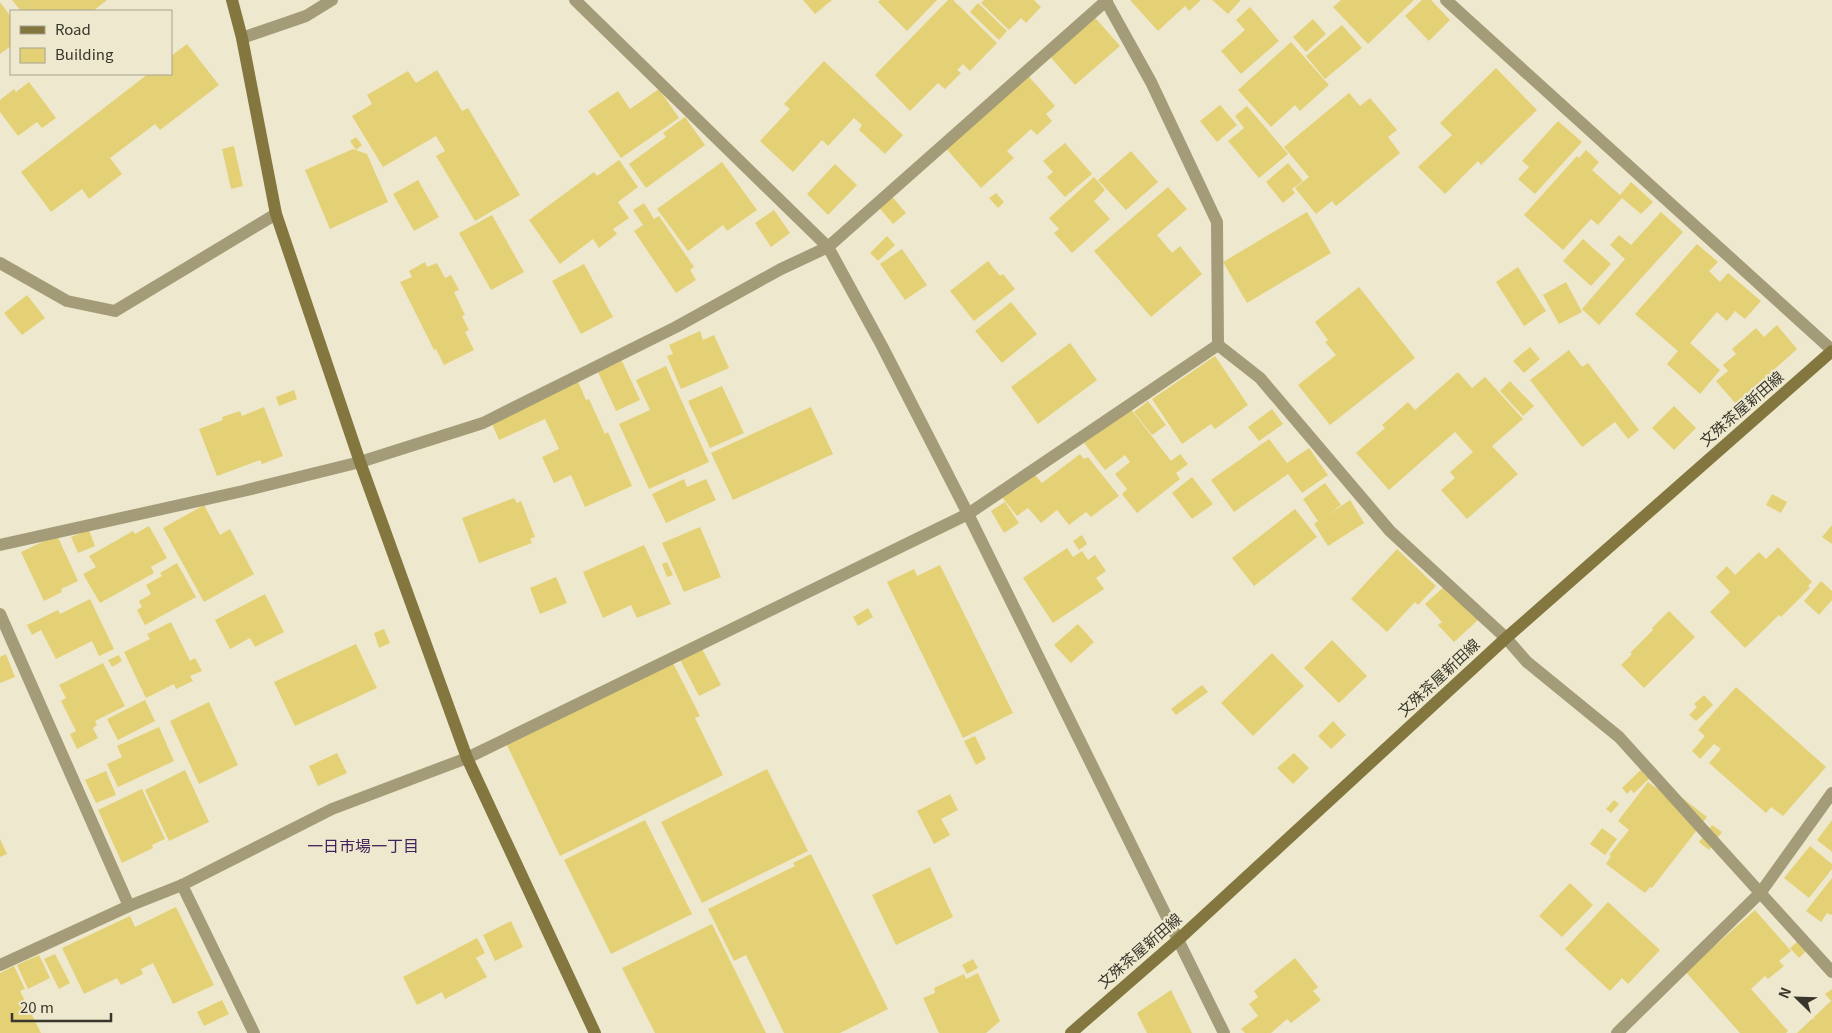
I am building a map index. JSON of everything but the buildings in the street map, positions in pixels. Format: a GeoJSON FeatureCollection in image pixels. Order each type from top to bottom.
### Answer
{"type":"FeatureCollection","features":[{"type":"Feature","properties":{"kind":"street"},"geometry":{"type":"LineString","coordinates":[[232,0],[242,38],[276,214],[360,462],[466,758],[595,1033]]}},
{"type":"Feature","properties":{"kind":"street"},"geometry":{"type":"LineString","coordinates":[[242,38],[306,16],[332,0]]}},
{"type":"Feature","properties":{"kind":"street"},"geometry":{"type":"LineString","coordinates":[[575,0],[828,247],[882,346],[968,514],[1224,1033]]}},
{"type":"Feature","properties":{"kind":"street"},"geometry":{"type":"LineString","coordinates":[[1446,0],[1832,350]]}},
{"type":"Feature","properties":{"kind":"street"},"geometry":{"type":"LineString","coordinates":[[0,545],[233,494],[360,462],[483,423],[676,328],[781,269],[828,247],[1106,1],[1151,82],[1217,222],[1218,345]]}},
{"type":"Feature","properties":{"kind":"street"},"geometry":{"type":"LineString","coordinates":[[0,263],[67,301],[115,311],[276,214]]}},
{"type":"Feature","properties":{"kind":"street"},"geometry":{"type":"LineString","coordinates":[[0,965],[129,906],[182,885],[332,809],[466,758],[968,514],[1218,345]]}},
{"type":"Feature","properties":{"kind":"street"},"geometry":{"type":"LineString","coordinates":[[1218,345],[1260,378],[1390,530],[1506,638],[1527,662],[1619,737],[1832,972]]}},
{"type":"Feature","properties":{"kind":"street","name":"文殊茶屋新田線"},"geometry":{"type":"LineString","coordinates":[[1071,1033],[1179,939],[1506,638],[1832,350]]}},
{"type":"Feature","properties":{"kind":"street"},"geometry":{"type":"LineString","coordinates":[[0,614],[129,906]]}},
{"type":"Feature","properties":{"kind":"street"},"geometry":{"type":"LineString","coordinates":[[1617,1033],[1760,892],[1832,793]]}},
{"type":"Feature","properties":{"kind":"street"},"geometry":{"type":"LineString","coordinates":[[182,885],[254,1033]]}},
{"type":"Feature","properties":{"kind":"district","name":"一日市場一丁目"},"geometry":{"type":"Point","coordinates":[363,846]}}]}
